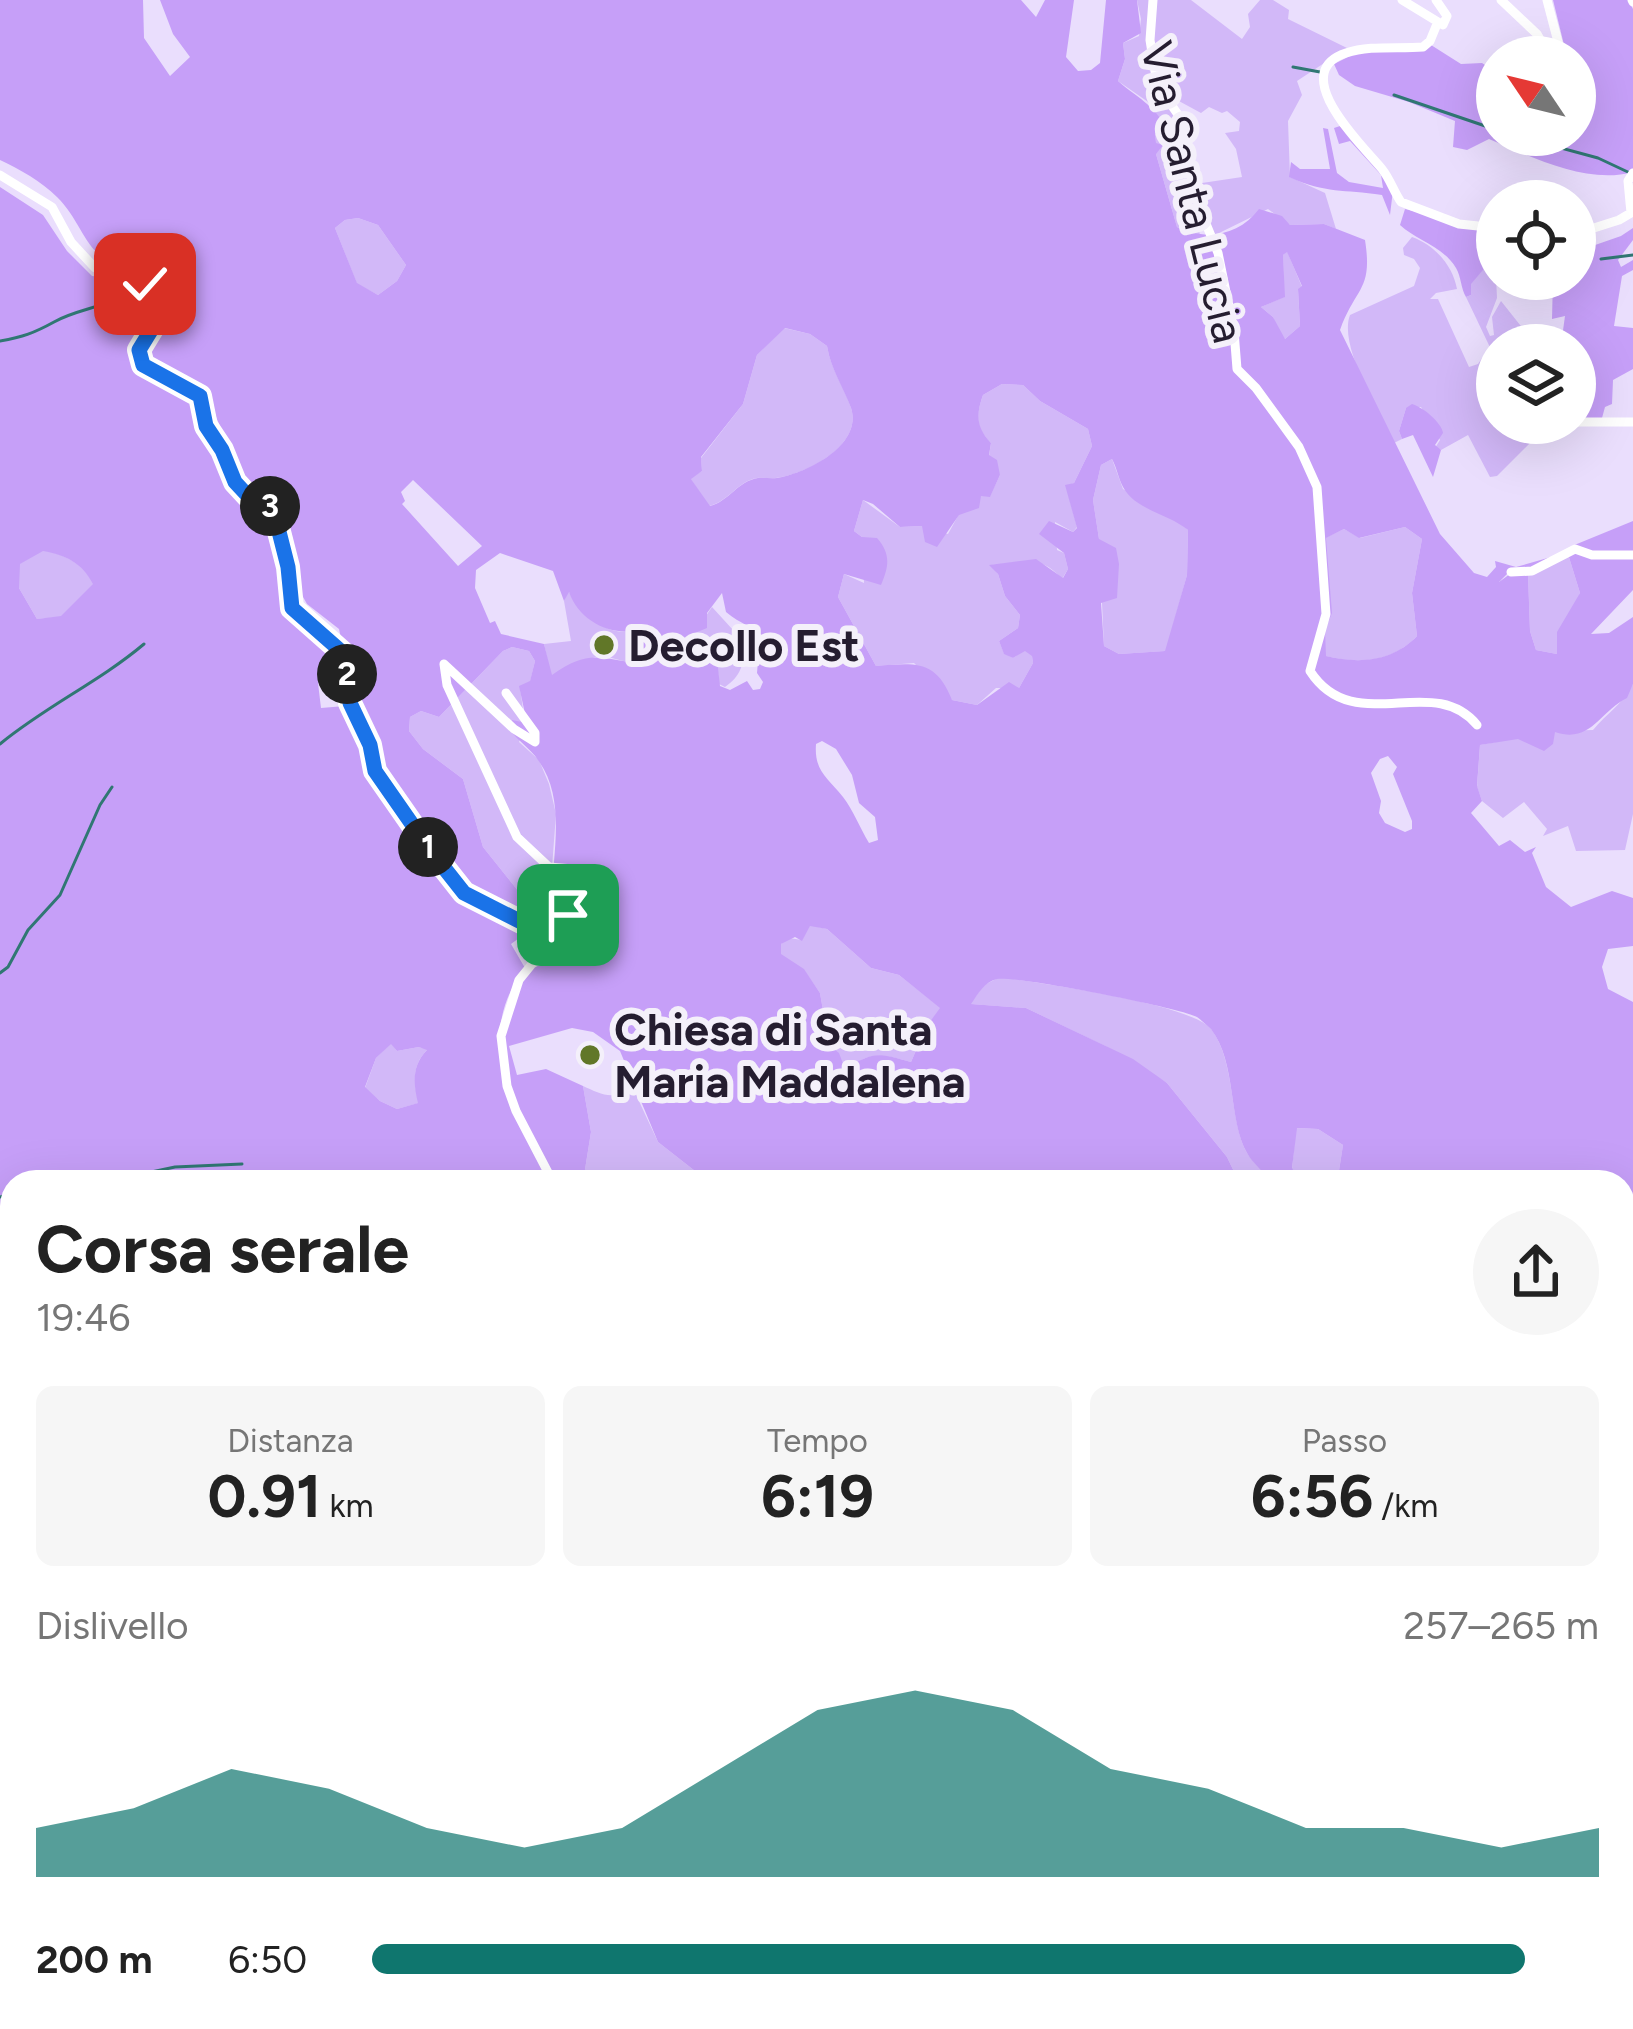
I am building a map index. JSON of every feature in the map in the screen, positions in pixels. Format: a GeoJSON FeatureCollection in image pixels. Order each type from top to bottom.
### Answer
{"type":"FeatureCollection","features":[{"type":"Feature","properties":{"kind":"street","name":"Via Santa Lucia"},"geometry":{"type":"LineString","coordinates":[[1154,0],[1150,40],[1157,85],[1181,119],[1202,214],[1218,253],[1237,369],[1299,447],[1317,487],[1326,614],[1310,661],[1312,677],[1355,704],[1438,701],[1463,710],[1477,725]]}},
{"type":"Feature","properties":{"kind":"street"},"geometry":{"type":"LineString","coordinates":[[1402,0],[1444,24],[1447,19],[1436,0]]}},
{"type":"Feature","properties":{"kind":"street"},"geometry":{"type":"LineString","coordinates":[[1501,0],[1536,36]]}},
{"type":"Feature","properties":{"kind":"street"},"geometry":{"type":"LineString","coordinates":[[1547,0],[1556,36]]}},
{"type":"Feature","properties":{"kind":"street"},"geometry":{"type":"LineString","coordinates":[[1437,24],[1423,47],[1367,49],[1336,58],[1326,72],[1327,98],[1337,118],[1386,174],[1401,202],[1459,224],[1476,225]]}},
{"type":"Feature","properties":{"kind":"street"},"geometry":{"type":"LineString","coordinates":[[1596,227],[1631,213],[1628,181],[1633,173]]}},
{"type":"Feature","properties":{"kind":"street"},"geometry":{"type":"LineString","coordinates":[[0,175],[52,207],[70,242],[95,268],[142,273],[148,295],[161,314],[139,350],[143,365],[200,396],[206,426],[235,482],[248,496],[273,508],[288,567],[292,608],[343,653],[350,703],[370,745],[375,771],[464,893],[543,933],[552,944]]}},
{"type":"Feature","properties":{"kind":"street"},"geometry":{"type":"LineString","coordinates":[[1596,422],[1633,422]]}},
{"type":"Feature","properties":{"kind":"street"},"geometry":{"type":"LineString","coordinates":[[1511,572],[1532,571],[1575,549],[1592,555],[1633,555]]}},
{"type":"Feature","properties":{"kind":"street"},"geometry":{"type":"LineString","coordinates":[[506,694],[536,733],[536,741],[527,739],[484,703],[448,665],[442,669],[517,837],[549,867],[597,871],[547,955],[519,980],[501,1036],[507,1086],[547,1170]]}},
{"type":"Feature","properties":{"kind":"shaded area"},"geometry":{"type":"Polygon","coordinates":[[[0,0],[143,0],[144,38],[170,76],[190,57],[173,34],[160,0],[1021,0],[1036,17],[1045,0],[1074,0],[1066,57],[1078,71],[1100,63],[1106,0],[1137,0],[1141,33],[1123,43],[1125,59],[1118,81],[1165,126],[1169,136],[1155,134],[1156,143],[1163,145],[1156,154],[1177,227],[1199,234],[1221,233],[1242,225],[1259,209],[1282,216],[1290,225],[1324,224],[1365,240],[1365,279],[1340,330],[1440,534],[1474,573],[1487,577],[1495,561],[1516,567],[1551,557],[1534,569],[1511,570],[1499,582],[1510,574],[1528,574],[1530,631],[1536,650],[1557,654],[1557,632],[1580,593],[1568,554],[1572,546],[1633,521],[1633,590],[1591,634],[1609,633],[1633,617],[1633,684],[1627,698],[1578,734],[1555,732],[1553,744],[1544,751],[1518,739],[1480,745],[1477,786],[1482,801],[1471,813],[1499,846],[1510,840],[1525,852],[1536,847],[1532,853],[1546,887],[1571,907],[1612,891],[1633,898],[1633,946],[1608,949],[1602,967],[1608,989],[1633,1002],[1633,1170],[1339,1170],[1343,1145],[1318,1129],[1297,1128],[1293,1170],[1260,1170],[1241,1140],[1219,1043],[1197,1017],[1097,993],[997,979],[971,1004],[1026,1008],[1133,1059],[1167,1083],[1233,1170],[694,1170],[658,1142],[620,1051],[593,1032],[572,1028],[509,1046],[517,1075],[546,1069],[583,1086],[591,1132],[585,1170],[549,1170],[512,1095],[503,1035],[521,980],[554,957],[551,951],[565,922],[551,919],[566,921],[552,903],[553,793],[538,760],[511,731],[512,720],[527,723],[519,686],[530,681],[535,661],[529,651],[512,647],[503,651],[439,717],[421,711],[410,717],[409,731],[423,749],[463,779],[483,847],[548,919],[546,931],[467,888],[380,773],[357,713],[339,629],[307,604],[298,588],[283,517],[274,500],[242,478],[205,391],[185,376],[158,370],[144,353],[168,316],[153,275],[141,263],[123,264],[98,254],[57,197],[0,160],[0,0]],[[358,218],[335,228],[357,283],[378,295],[397,281],[406,265],[378,225],[358,218]],[[1287,252],[1283,255],[1285,297],[1261,307],[1285,339],[1300,326],[1298,289],[1302,286],[1287,252]],[[785,328],[757,355],[743,404],[701,457],[702,471],[691,479],[710,506],[751,480],[789,475],[817,463],[841,445],[852,421],[827,346],[810,334],[785,328]],[[1002,384],[983,395],[980,426],[991,443],[989,455],[997,460],[1000,475],[990,497],[981,496],[979,508],[959,515],[937,547],[925,542],[922,526],[900,527],[863,500],[854,531],[882,544],[886,572],[881,585],[844,574],[838,597],[876,666],[923,666],[939,677],[952,700],[977,705],[1009,682],[1019,688],[1033,663],[1025,651],[1013,658],[1004,654],[999,641],[1018,628],[1020,615],[989,565],[1036,559],[1063,578],[1068,569],[1064,553],[1039,534],[1049,521],[1073,532],[1077,528],[1065,485],[1074,483],[1092,446],[1088,429],[1040,401],[1023,385],[1002,384]],[[1112,459],[1101,465],[1093,500],[1099,539],[1116,548],[1119,564],[1117,598],[1101,603],[1104,646],[1119,654],[1165,651],[1187,575],[1188,530],[1128,495],[1112,459]],[[413,480],[401,492],[402,504],[458,566],[482,546],[413,480]],[[1405,527],[1359,538],[1344,529],[1326,538],[1332,613],[1325,630],[1326,656],[1351,660],[1386,656],[1417,636],[1412,593],[1422,539],[1405,527]],[[500,553],[476,570],[475,588],[490,623],[495,621],[501,634],[544,644],[552,675],[588,658],[628,662],[644,640],[656,638],[646,628],[611,630],[590,620],[569,592],[564,601],[553,571],[500,553]],[[722,593],[707,613],[707,628],[690,635],[688,641],[703,641],[716,650],[720,686],[730,690],[747,681],[753,690],[760,689],[758,661],[773,649],[757,631],[726,612],[722,593]],[[822,741],[816,744],[823,773],[847,802],[869,843],[878,840],[875,817],[859,803],[852,775],[836,749],[822,741]],[[1388,756],[1371,773],[1385,823],[1405,832],[1412,829],[1393,774],[1397,767],[1388,756]],[[810,926],[802,941],[795,937],[781,944],[781,954],[804,969],[820,993],[829,1045],[839,1053],[845,1069],[876,1055],[911,1062],[940,1008],[899,975],[871,968],[827,929],[810,926]]]}},
{"type":"Feature","properties":{"kind":"shaded area"},"geometry":{"type":"Polygon","coordinates":[[[1137,0],[1151,0],[1155,83],[1150,86],[1169,105],[1178,125],[1204,228],[1200,236],[1177,227],[1156,154],[1155,133],[1162,132],[1151,104],[1118,81],[1125,59],[1123,43],[1139,36],[1137,0]]]}},
{"type":"Feature","properties":{"kind":"shaded area"},"geometry":{"type":"Polygon","coordinates":[[[1157,0],[1191,0],[1242,39],[1250,27],[1248,14],[1260,0],[1273,0],[1289,10],[1288,19],[1347,48],[1297,81],[1302,95],[1288,121],[1290,177],[1325,193],[1336,229],[1324,224],[1290,225],[1268,209],[1213,236],[1189,142],[1202,183],[1242,177],[1236,149],[1225,133],[1239,131],[1240,122],[1227,111],[1209,107],[1201,113],[1166,94],[1153,45],[1157,0]]]}},
{"type":"Feature","properties":{"kind":"shaded area"},"geometry":{"type":"Polygon","coordinates":[[[1553,0],[1628,0],[1633,9],[1633,172],[1597,175],[1529,156],[1596,156],[1596,36],[1562,36],[1553,0]]]}},
{"type":"Feature","properties":{"kind":"shaded area"},"geometry":{"type":"Polygon","coordinates":[[[1431,45],[1461,64],[1476,63],[1476,146],[1467,150],[1453,147],[1455,121],[1355,86],[1339,75],[1334,64],[1354,54],[1431,45]]]}},
{"type":"Feature","properties":{"kind":"shaded area"},"geometry":{"type":"Polygon","coordinates":[[[1340,126],[1386,175],[1393,190],[1390,215],[1382,195],[1325,189],[1289,177],[1291,162],[1300,169],[1330,169],[1323,128],[1328,129],[1337,173],[1349,182],[1383,188],[1381,175],[1350,141],[1339,144],[1334,128],[1340,126]]]}},
{"type":"Feature","properties":{"kind":"shaded area"},"geometry":{"type":"Polygon","coordinates":[[[0,187],[43,215],[67,251],[92,276],[131,280],[152,315],[135,351],[138,368],[198,401],[200,426],[217,451],[225,483],[245,502],[263,507],[274,520],[287,613],[322,641],[340,668],[342,680],[318,683],[321,708],[345,706],[382,788],[449,882],[488,910],[530,930],[511,944],[525,968],[501,1019],[499,1046],[510,1099],[546,1170],[0,1170],[0,187]],[[43,551],[20,564],[19,588],[37,619],[61,616],[93,584],[84,571],[43,551]],[[391,1044],[376,1058],[365,1087],[397,1109],[418,1103],[415,1075],[427,1050],[397,1051],[391,1044]]]}},
{"type":"Feature","properties":{"kind":"shaded area"},"geometry":{"type":"Polygon","coordinates":[[[1405,209],[1476,227],[1476,278],[1471,295],[1466,297],[1451,261],[1400,225],[1405,209]]]}},
{"type":"Feature","properties":{"kind":"shaded area"},"geometry":{"type":"Polygon","coordinates":[[[358,218],[378,225],[406,265],[397,281],[378,295],[357,284],[335,228],[358,218]]]}},
{"type":"Feature","properties":{"kind":"shaded area"},"geometry":{"type":"Polygon","coordinates":[[[1633,228],[1633,240],[1618,260],[1621,267],[1633,260],[1633,270],[1622,276],[1614,326],[1633,328],[1633,369],[1613,380],[1612,404],[1605,407],[1602,418],[1596,418],[1596,324],[1564,324],[1565,316],[1552,319],[1552,300],[1596,300],[1596,245],[1633,228]]]}},
{"type":"Feature","properties":{"kind":"shaded area"},"geometry":{"type":"Polygon","coordinates":[[[1412,237],[1435,251],[1452,272],[1457,289],[1430,299],[1438,299],[1469,367],[1476,365],[1476,444],[1529,444],[1497,476],[1490,477],[1468,435],[1441,450],[1435,448],[1440,440],[1421,407],[1406,408],[1399,431],[1402,439],[1394,443],[1355,361],[1350,315],[1414,286],[1420,268],[1404,255],[1403,248],[1412,237]]]}},
{"type":"Feature","properties":{"kind":"shaded area"},"geometry":{"type":"Polygon","coordinates":[[[1287,251],[1302,287],[1298,290],[1300,326],[1285,339],[1261,307],[1284,297],[1283,255],[1287,251]]]}},
{"type":"Feature","properties":{"kind":"shaded area"},"geometry":{"type":"Polygon","coordinates":[[[1476,277],[1476,300],[1496,300],[1487,324],[1479,324],[1466,297],[1471,295],[1470,284],[1476,277]]]}},
{"type":"Feature","properties":{"kind":"shaded area"},"geometry":{"type":"Polygon","coordinates":[[[1501,301],[1519,324],[1493,324],[1501,301]]]}},
{"type":"Feature","properties":{"kind":"shaded area"},"geometry":{"type":"Polygon","coordinates":[[[784,328],[810,334],[827,346],[851,408],[849,434],[817,464],[789,475],[750,480],[709,506],[690,478],[702,471],[701,458],[743,404],[757,355],[784,328]]]}},
{"type":"Feature","properties":{"kind":"shaded area"},"geometry":{"type":"Polygon","coordinates":[[[1002,384],[1023,385],[1040,401],[1088,429],[1092,446],[1074,483],[1066,486],[1077,527],[1073,532],[1055,522],[1057,550],[1064,553],[1068,569],[1062,579],[1038,563],[991,565],[1020,615],[1018,628],[999,641],[1004,653],[1013,658],[1025,650],[1033,663],[1019,688],[996,688],[977,705],[952,700],[914,663],[876,666],[838,597],[844,574],[864,583],[862,537],[854,531],[863,500],[900,527],[922,526],[948,534],[959,514],[981,496],[990,496],[1000,475],[989,456],[991,443],[978,415],[983,395],[1002,384]]]}},
{"type":"Feature","properties":{"kind":"shaded area"},"geometry":{"type":"Polygon","coordinates":[[[1412,404],[1431,416],[1443,433],[1435,445],[1441,450],[1433,477],[1413,435],[1402,439],[1399,431],[1406,408],[1412,404]]]}},
{"type":"Feature","properties":{"kind":"shaded area"},"geometry":{"type":"Polygon","coordinates":[[[1112,459],[1123,489],[1171,515],[1188,530],[1187,575],[1166,651],[1119,654],[1104,646],[1093,500],[1101,465],[1112,459]]]}},
{"type":"Feature","properties":{"kind":"shaded area"},"geometry":{"type":"Polygon","coordinates":[[[1405,527],[1422,539],[1412,593],[1417,636],[1397,652],[1374,659],[1325,656],[1325,538],[1344,529],[1360,538],[1405,527]]]}},
{"type":"Feature","properties":{"kind":"shaded area"},"geometry":{"type":"Polygon","coordinates":[[[43,550],[73,561],[94,584],[61,617],[37,619],[19,588],[19,564],[43,550]]]}},
{"type":"Feature","properties":{"kind":"shaded area"},"geometry":{"type":"Polygon","coordinates":[[[1568,554],[1580,593],[1557,654],[1536,650],[1530,631],[1528,574],[1568,554]]]}},
{"type":"Feature","properties":{"kind":"shaded area"},"geometry":{"type":"Polygon","coordinates":[[[568,591],[601,625],[620,632],[646,627],[656,638],[627,662],[600,655],[551,676],[544,644],[571,641],[564,601],[568,591]]]}},
{"type":"Feature","properties":{"kind":"shaded area"},"geometry":{"type":"Polygon","coordinates":[[[712,607],[744,642],[741,668],[725,687],[719,684],[716,650],[698,640],[688,642],[712,607]]]}},
{"type":"Feature","properties":{"kind":"shaded area"},"geometry":{"type":"Polygon","coordinates":[[[512,647],[529,651],[535,661],[530,682],[520,687],[523,710],[529,717],[519,742],[539,760],[556,814],[551,881],[567,919],[556,920],[554,930],[548,929],[549,919],[519,892],[483,847],[463,779],[423,749],[409,731],[410,717],[421,711],[439,717],[512,647]]]}},
{"type":"Feature","properties":{"kind":"shaded area"},"geometry":{"type":"Polygon","coordinates":[[[1633,684],[1633,814],[1625,850],[1576,851],[1568,826],[1543,836],[1547,829],[1524,802],[1503,818],[1482,801],[1477,787],[1480,745],[1554,731],[1593,730],[1633,684]]]}},
{"type":"Feature","properties":{"kind":"shaded area"},"geometry":{"type":"Polygon","coordinates":[[[810,925],[827,929],[871,968],[899,975],[941,1008],[926,1027],[911,1062],[876,1056],[845,1070],[829,1045],[820,993],[804,970],[781,955],[781,944],[789,938],[802,940],[810,925]]]}},
{"type":"Feature","properties":{"kind":"shaded area"},"geometry":{"type":"Polygon","coordinates":[[[1000,977],[1079,989],[1199,1020],[1220,1044],[1241,1140],[1262,1170],[1233,1170],[1167,1083],[1105,1046],[1026,1008],[970,1004],[984,985],[1000,977]]]}},
{"type":"Feature","properties":{"kind":"shaded area"},"geometry":{"type":"Polygon","coordinates":[[[391,1043],[397,1051],[428,1049],[415,1074],[419,1103],[397,1109],[365,1088],[376,1058],[391,1043]]]}},
{"type":"Feature","properties":{"kind":"shaded area"},"geometry":{"type":"Polygon","coordinates":[[[631,1084],[658,1142],[694,1170],[585,1170],[591,1132],[583,1086],[602,1094],[625,1090],[631,1084]]]}},
{"type":"Feature","properties":{"kind":"shaded area"},"geometry":{"type":"Polygon","coordinates":[[[1296,1128],[1318,1129],[1343,1145],[1339,1170],[1292,1169],[1296,1128]]]}},
{"type":"Feature","properties":{"kind":"waterway"},"geometry":{"type":"LineString","coordinates":[[1293,67],[1320,72]]}},
{"type":"Feature","properties":{"kind":"waterway"},"geometry":{"type":"LineString","coordinates":[[1394,95],[1476,123]]}},
{"type":"Feature","properties":{"kind":"waterway"},"geometry":{"type":"LineString","coordinates":[[1591,156],[1630,173]]}},
{"type":"Feature","properties":{"kind":"waterway"},"geometry":{"type":"LineString","coordinates":[[1601,259],[1633,255]]}},
{"type":"Feature","properties":{"kind":"waterway"},"geometry":{"type":"LineString","coordinates":[[0,341],[126,294]]}},
{"type":"Feature","properties":{"kind":"waterway"},"geometry":{"type":"LineString","coordinates":[[0,744],[144,644]]}},
{"type":"Feature","properties":{"kind":"waterway"},"geometry":{"type":"LineString","coordinates":[[0,973],[28,930],[60,895],[112,787]]}},
{"type":"Feature","properties":{"kind":"waterway"},"geometry":{"type":"LineString","coordinates":[[161,1170],[242,1164]]}},
{"type":"Feature","properties":{"kind":"place","name":"Decollo Est"},"geometry":{"type":"Point","coordinates":[604,645]}},
{"type":"Feature","properties":{"kind":"place","name":"Chiesa di Santa Maria Maddalena"},"geometry":{"type":"Point","coordinates":[590,1055]}},
{"type":"Feature","properties":{"kind":"route"},"geometry":{"type":"LineString","coordinates":[[145,284],[161,314],[139,350],[140,359],[147,370],[200,396],[206,426],[240,490],[273,508],[288,567],[292,608],[343,653],[350,703],[370,745],[375,771],[392,797],[464,893],[543,933],[552,944],[568,915]]}}]}
